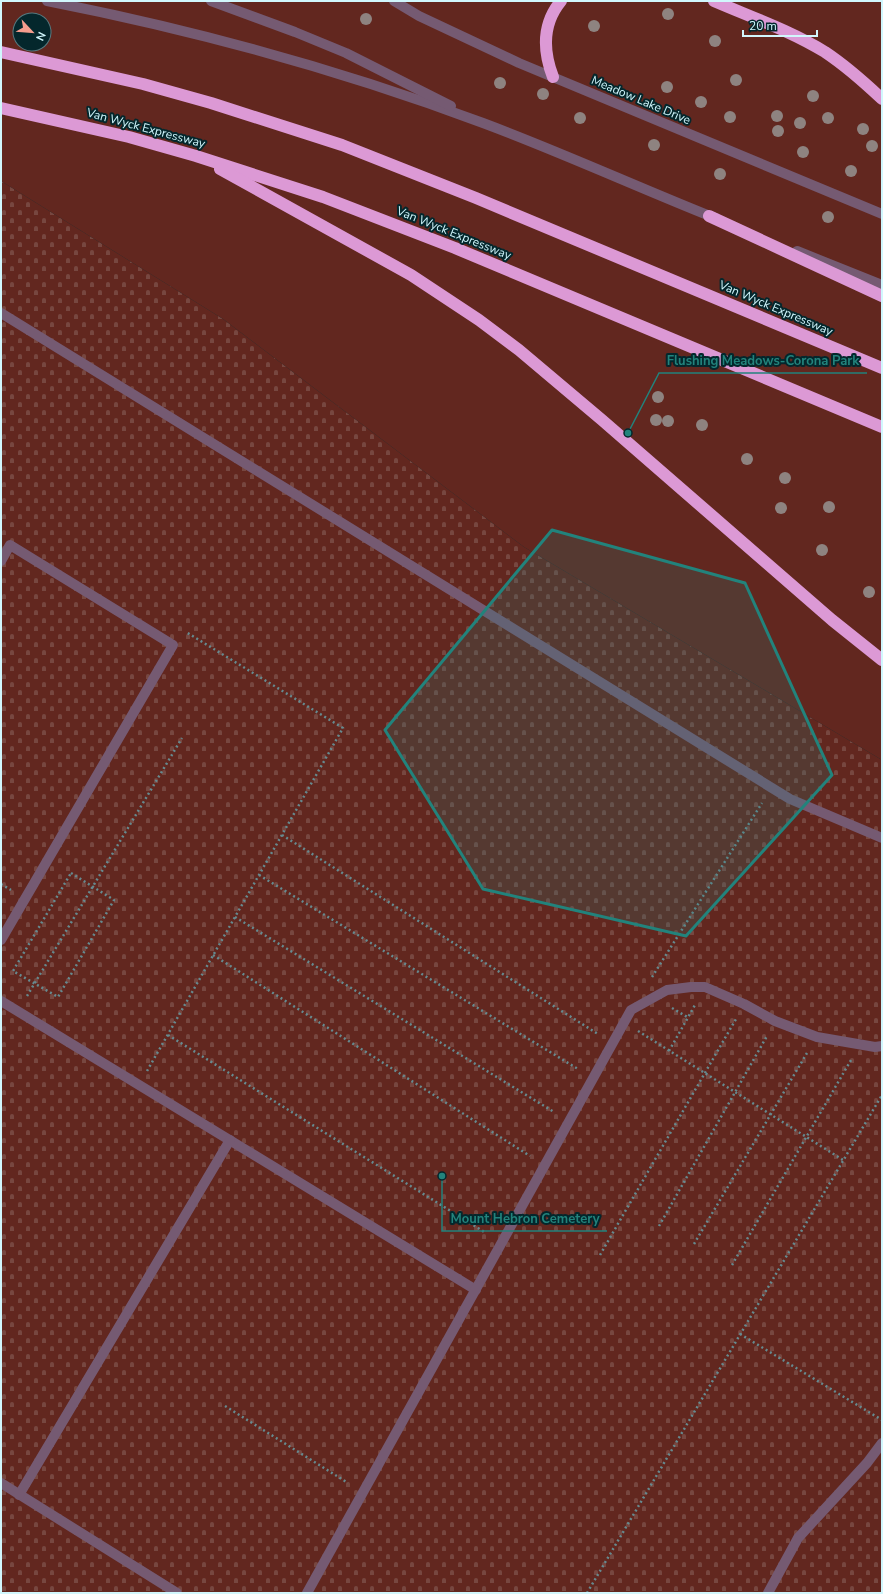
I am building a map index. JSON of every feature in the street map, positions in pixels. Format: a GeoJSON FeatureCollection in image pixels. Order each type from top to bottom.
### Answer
{"type":"FeatureCollection","features":[{"type":"Feature","properties":{"kind":"highway"},"geometry":{"type":"LineString","coordinates":[[553,77],[547,62],[545,46],[546,30],[551,16],[561,1]]}},
{"type":"Feature","properties":{"kind":"highway"},"geometry":{"type":"LineString","coordinates":[[714,1],[782,30],[825,52],[848,68],[882,99]]}},
{"type":"Feature","properties":{"kind":"highway","name":"Van Wyck Expressway"},"geometry":{"type":"LineString","coordinates":[[1,52],[150,86],[342,145],[476,198],[882,368]]}},
{"type":"Feature","properties":{"kind":"highway","name":"Van Wyck Expressway"},"geometry":{"type":"LineString","coordinates":[[1,108],[129,137],[196,156],[324,197],[455,248],[882,427]]}},
{"type":"Feature","properties":{"kind":"highway"},"geometry":{"type":"LineString","coordinates":[[196,156],[411,275],[479,320],[560,383],[832,620],[882,660]]}},
{"type":"Feature","properties":{"kind":"highway"},"geometry":{"type":"LineString","coordinates":[[709,216],[882,296]]}},
{"type":"Feature","properties":{"kind":"street"},"geometry":{"type":"LineString","coordinates":[[47,1],[158,24],[224,40],[363,82],[483,123],[882,285]]}},
{"type":"Feature","properties":{"kind":"street"},"geometry":{"type":"LineString","coordinates":[[211,1],[295,32],[346,53],[483,123]]}},
{"type":"Feature","properties":{"kind":"street","name":"Meadow Lake Drive"},"geometry":{"type":"LineString","coordinates":[[394,1],[442,28],[553,77],[882,214]]}},
{"type":"Feature","properties":{"kind":"street"},"geometry":{"type":"LineString","coordinates":[[1,313],[790,799],[882,838]]}},
{"type":"Feature","properties":{"kind":"street"},"geometry":{"type":"LineString","coordinates":[[1,561],[10,545],[173,645],[1,940]]}},
{"type":"Feature","properties":{"kind":"street"},"geometry":{"type":"LineString","coordinates":[[308,1593],[631,1010],[667,990],[705,987],[744,1004],[775,1021],[817,1037],[882,1046]]}},
{"type":"Feature","properties":{"kind":"street"},"geometry":{"type":"LineString","coordinates":[[1,1001],[476,1290]]}},
{"type":"Feature","properties":{"kind":"street"},"geometry":{"type":"LineString","coordinates":[[19,1495],[230,1140]]}},
{"type":"Feature","properties":{"kind":"street"},"geometry":{"type":"LineString","coordinates":[[768,1593],[798,1538],[867,1463],[882,1443]]}},
{"type":"Feature","properties":{"kind":"street"},"geometry":{"type":"LineString","coordinates":[[1,1483],[177,1593]]}},
{"type":"Feature","properties":{"kind":"path"},"geometry":{"type":"LineString","coordinates":[[139,1085],[343,728],[181,628],[173,645]]}},
{"type":"Feature","properties":{"kind":"path"},"geometry":{"type":"LineString","coordinates":[[18,1011],[182,738]]}},
{"type":"Feature","properties":{"kind":"path"},"geometry":{"type":"LineString","coordinates":[[648,983],[772,788]]}},
{"type":"Feature","properties":{"kind":"path"},"geometry":{"type":"LineString","coordinates":[[282,835],[613,1043]]}},
{"type":"Feature","properties":{"kind":"path"},"geometry":{"type":"LineString","coordinates":[[71,873],[114,900],[58,997],[34,983],[13,971],[71,873]]}},
{"type":"Feature","properties":{"kind":"path"},"geometry":{"type":"LineString","coordinates":[[259,875],[593,1079]]}},
{"type":"Feature","properties":{"kind":"path"},"geometry":{"type":"LineString","coordinates":[[235,917],[569,1122]]}},
{"type":"Feature","properties":{"kind":"path"},"geometry":{"type":"LineString","coordinates":[[213,956],[545,1166]]}},
{"type":"Feature","properties":{"kind":"path"},"geometry":{"type":"LineString","coordinates":[[669,1051],[705,987]]}},
{"type":"Feature","properties":{"kind":"path"},"geometry":{"type":"LineString","coordinates":[[600,1255],[744,1004]]}},
{"type":"Feature","properties":{"kind":"path"},"geometry":{"type":"LineString","coordinates":[[659,1226],[775,1021]]}},
{"type":"Feature","properties":{"kind":"path"},"geometry":{"type":"LineString","coordinates":[[624,1022],[843,1160]]}},
{"type":"Feature","properties":{"kind":"path"},"geometry":{"type":"LineString","coordinates":[[168,1035],[502,1243]]}},
{"type":"Feature","properties":{"kind":"path"},"geometry":{"type":"LineString","coordinates":[[694,1244],[817,1037]]}},
{"type":"Feature","properties":{"kind":"path"},"geometry":{"type":"LineString","coordinates":[[732,1265],[860,1044]]}},
{"type":"Feature","properties":{"kind":"path"},"geometry":{"type":"LineString","coordinates":[[587,1593],[882,1094]]}},
{"type":"Feature","properties":{"kind":"path"},"geometry":{"type":"LineString","coordinates":[[740,1334],[882,1420]]}},
{"type":"Feature","properties":{"kind":"path"},"geometry":{"type":"LineString","coordinates":[[225,1406],[363,1492]]}},
{"type":"Feature","properties":{"kind":"highlighted area"},"geometry":{"type":"Polygon","coordinates":[[[552,530],[745,583],[832,775],[686,936],[483,889],[385,730],[552,530]]]}},
{"type":"Feature","properties":{"kind":"green space"},"geometry":{"type":"Polygon","coordinates":[[[1,1],[882,1],[882,760],[524,547],[223,319],[1,181],[1,1]]]}},
{"type":"Feature","properties":{"kind":"green space"},"geometry":{"type":"Polygon","coordinates":[[[1,181],[223,319],[524,547],[882,760],[882,1593],[1,1593],[1,181]]]}},
{"type":"Feature","properties":{"kind":"place","name":"Flushing Meadows-Corona Park"},"geometry":{"type":"Point","coordinates":[628,433]}},
{"type":"Feature","properties":{"kind":"place","name":"Mount Hebron Cemetery"},"geometry":{"type":"Point","coordinates":[442,1176]}}]}
